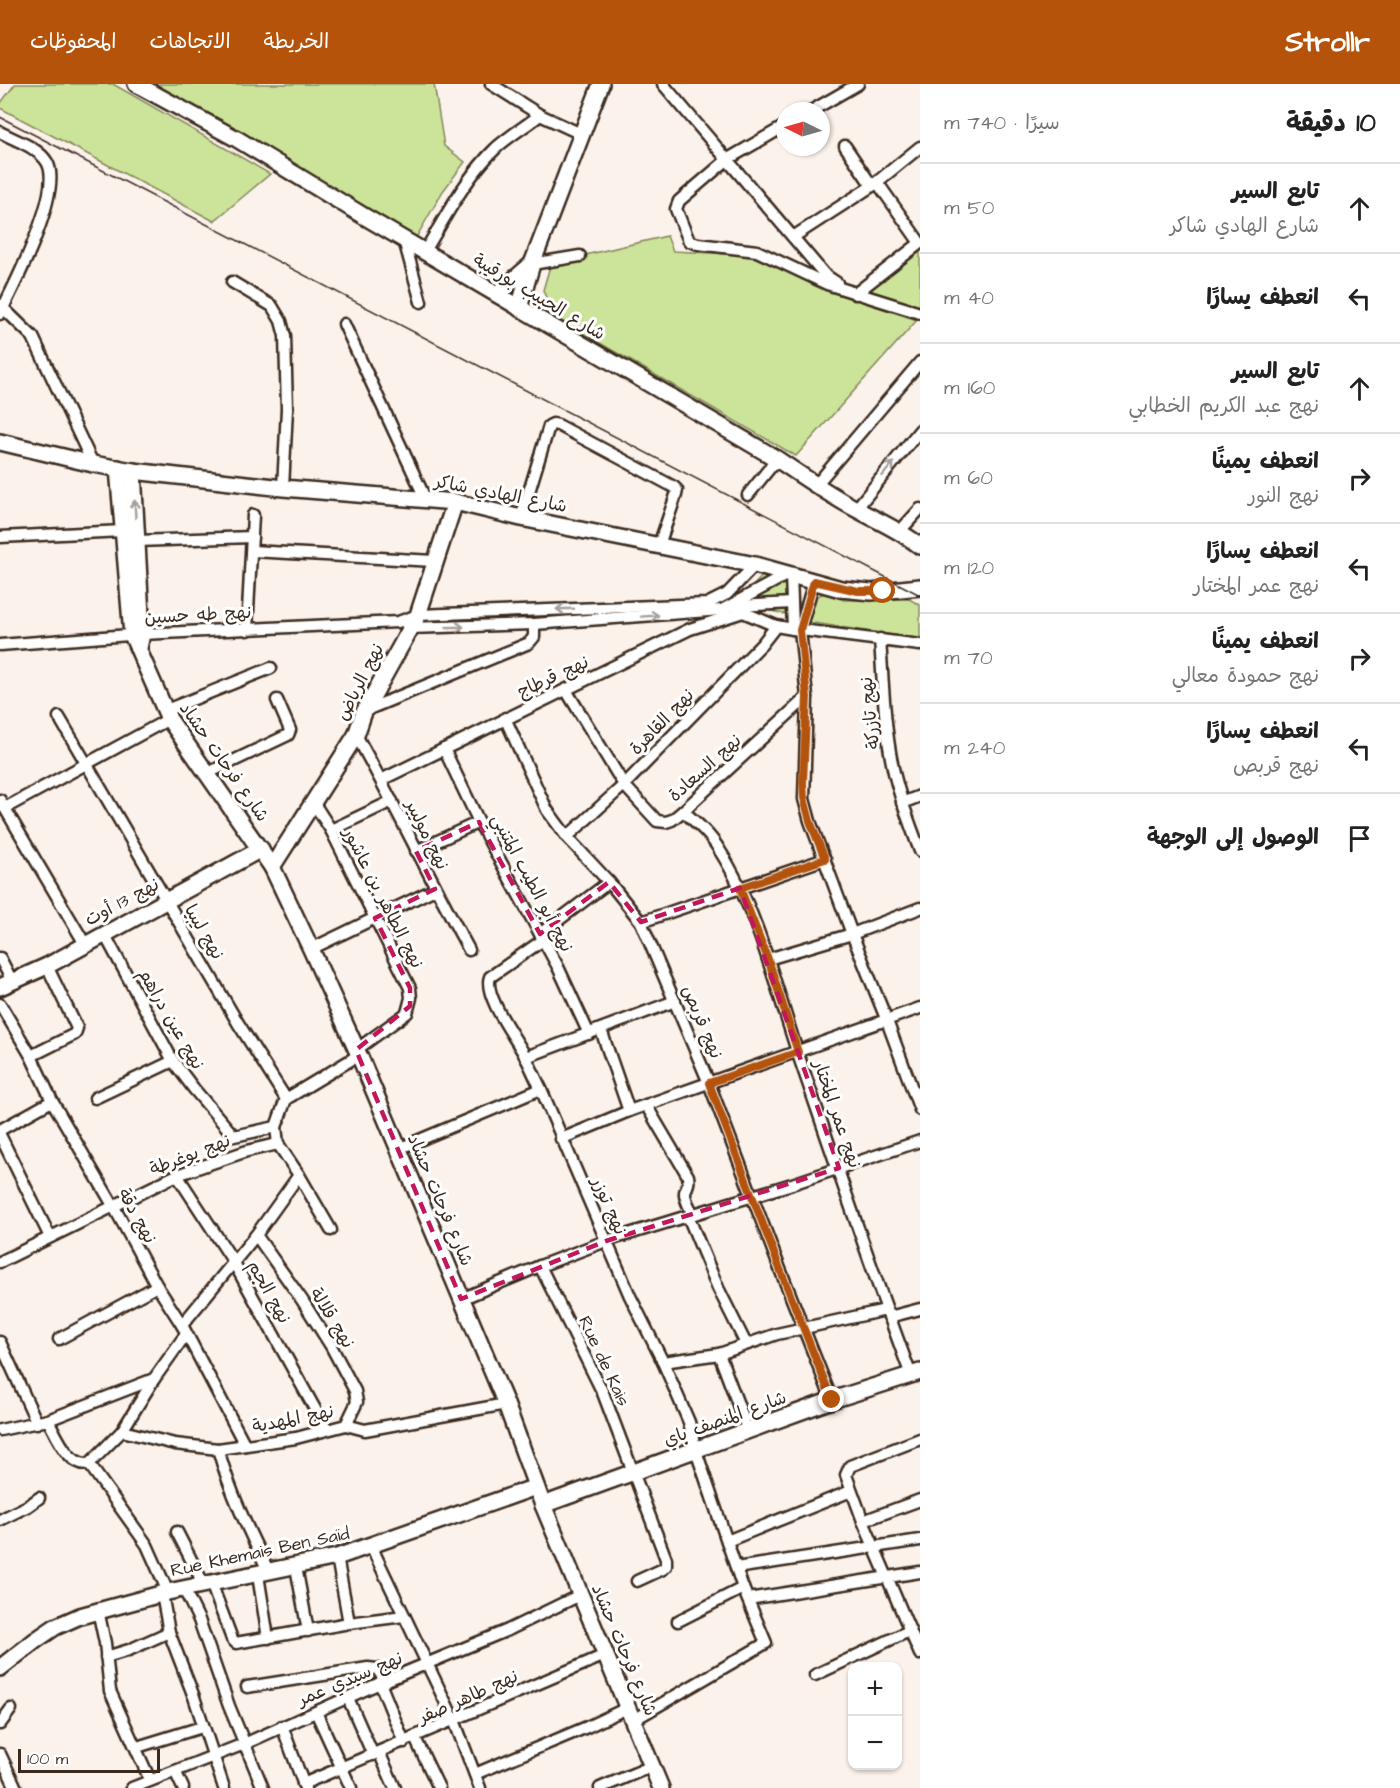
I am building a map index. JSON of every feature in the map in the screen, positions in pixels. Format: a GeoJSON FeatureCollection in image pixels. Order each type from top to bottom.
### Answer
{"type":"FeatureCollection","features":[{"type":"Feature","properties":{"kind":"street","name":"شارع الحبيب بورقيبة"},"geometry":{"type":"LineString","coordinates":[[136,84],[237,139],[777,459],[856,509],[900,531],[920,546]]}},
{"type":"Feature","properties":{"kind":"street"},"geometry":{"type":"LineString","coordinates":[[491,84],[540,116],[581,134]]}},
{"type":"Feature","properties":{"kind":"street"},"geometry":{"type":"LineString","coordinates":[[519,308],[532,264],[601,84]]}},
{"type":"Feature","properties":{"kind":"street"},"geometry":{"type":"LineString","coordinates":[[663,84],[825,275],[855,294]]}},
{"type":"Feature","properties":{"kind":"street"},"geometry":{"type":"LineString","coordinates":[[827,102],[858,84]]}},
{"type":"Feature","properties":{"kind":"street"},"geometry":{"type":"LineString","coordinates":[[425,251],[455,201],[483,162],[496,148],[540,116]]}},
{"type":"Feature","properties":{"kind":"street"},"geometry":{"type":"LineString","coordinates":[[776,131],[728,159],[676,205],[689,241],[764,254],[827,284],[920,313]]}},
{"type":"Feature","properties":{"kind":"street"},"geometry":{"type":"LineString","coordinates":[[0,132],[43,156],[50,167],[51,177],[49,197],[38,230],[1,309],[33,337],[93,464]]}},
{"type":"Feature","properties":{"kind":"street"},"geometry":{"type":"LineString","coordinates":[[844,146],[920,243],[855,294]]}},
{"type":"Feature","properties":{"kind":"street"},"geometry":{"type":"LineString","coordinates":[[793,237],[874,184],[920,147]]}},
{"type":"Feature","properties":{"kind":"street"},"geometry":{"type":"LineString","coordinates":[[404,240],[421,302]]}},
{"type":"Feature","properties":{"kind":"street"},"geometry":{"type":"LineString","coordinates":[[497,294],[532,264],[580,256]]}},
{"type":"Feature","properties":{"kind":"street"},"geometry":{"type":"LineString","coordinates":[[232,282],[272,306],[281,321],[285,336],[286,409],[283,488]]}},
{"type":"Feature","properties":{"kind":"street"},"geometry":{"type":"LineString","coordinates":[[344,324],[425,498]]}},
{"type":"Feature","properties":{"kind":"street"},"geometry":{"type":"LineString","coordinates":[[816,485],[920,362]]}},
{"type":"Feature","properties":{"kind":"street"},"geometry":{"type":"LineString","coordinates":[[521,518],[549,426],[558,425],[677,490],[659,545]]}},
{"type":"Feature","properties":{"kind":"street"},"geometry":{"type":"LineString","coordinates":[[856,509],[920,430]]}},
{"type":"Feature","properties":{"kind":"street","name":"شارع الهادي شاكر"},"geometry":{"type":"LineString","coordinates":[[0,442],[125,470],[283,488],[455,502],[521,518],[755,565],[858,591],[883,591],[920,586]]}},
{"type":"Feature","properties":{"kind":"street"},"geometry":{"type":"LineString","coordinates":[[748,495],[777,459]]}},
{"type":"Feature","properties":{"kind":"street","name":"شارع فرحات حشاد"},"geometry":{"type":"LineString","coordinates":[[125,470],[123,531],[137,635]]}},
{"type":"Feature","properties":{"kind":"street","name":"شارع فرحات حشاد"},"geometry":{"type":"LineString","coordinates":[[125,470],[137,541],[138,651],[166,715],[261,849],[311,949],[358,1052],[506,1404],[543,1505],[661,1788]]}},
{"type":"Feature","properties":{"kind":"street","name":"نهج الرياض"},"geometry":{"type":"LineString","coordinates":[[272,867],[356,735],[364,712],[409,622],[455,502]]}},
{"type":"Feature","properties":{"kind":"street"},"geometry":{"type":"LineString","coordinates":[[900,531],[920,509]]}},
{"type":"Feature","properties":{"kind":"street"},"geometry":{"type":"LineString","coordinates":[[247,630],[253,515]]}},
{"type":"Feature","properties":{"kind":"street"},"geometry":{"type":"LineString","coordinates":[[0,537],[123,531]]}},
{"type":"Feature","properties":{"kind":"street"},"geometry":{"type":"LineString","coordinates":[[137,541],[252,537]]}},
{"type":"Feature","properties":{"kind":"street"},"geometry":{"type":"LineString","coordinates":[[252,551],[434,561]]}},
{"type":"Feature","properties":{"kind":"street"},"geometry":{"type":"LineString","coordinates":[[708,608],[727,594],[755,565]]}},
{"type":"Feature","properties":{"kind":"street"},"geometry":{"type":"LineString","coordinates":[[738,607],[790,575],[792,603],[807,697],[804,798],[852,934],[917,1091],[920,1110]]}},
{"type":"Feature","properties":{"kind":"street"},"geometry":{"type":"LineString","coordinates":[[797,630],[814,581]]}},
{"type":"Feature","properties":{"kind":"street"},"geometry":{"type":"LineString","coordinates":[[727,594],[738,607],[776,626],[920,645]]}},
{"type":"Feature","properties":{"kind":"street"},"geometry":{"type":"LineString","coordinates":[[708,608],[722,610],[792,603]]}},
{"type":"Feature","properties":{"kind":"street","name":"نهج قرطاج"},"geometry":{"type":"LineString","coordinates":[[381,780],[738,607]]}},
{"type":"Feature","properties":{"kind":"street","name":"نهج طه حسين"},"geometry":{"type":"LineString","coordinates":[[0,645],[137,635],[708,608]]}},
{"type":"Feature","properties":{"kind":"street","name":"نهج طه حسين"},"geometry":{"type":"LineString","coordinates":[[409,622],[534,624],[708,608]]}},
{"type":"Feature","properties":{"kind":"street"},"geometry":{"type":"LineString","coordinates":[[364,712],[529,643],[534,637],[534,624]]}},
{"type":"Feature","properties":{"kind":"street","name":"نهج القاهرة"},"geometry":{"type":"LineString","coordinates":[[567,837],[624,785],[762,644],[776,626]]}},
{"type":"Feature","properties":{"kind":"street","name":"نهج تازركة"},"geometry":{"type":"LineString","coordinates":[[880,639],[886,719],[893,768],[902,803],[920,851]]}},
{"type":"Feature","properties":{"kind":"street"},"geometry":{"type":"LineString","coordinates":[[85,944],[2,804],[86,762],[166,715],[271,668]]}},
{"type":"Feature","properties":{"kind":"street"},"geometry":{"type":"LineString","coordinates":[[566,690],[624,785]]}},
{"type":"Feature","properties":{"kind":"street","name":"نهج السعادة"},"geometry":{"type":"LineString","coordinates":[[624,785],[657,821],[672,820],[807,697]]}},
{"type":"Feature","properties":{"kind":"street"},"geometry":{"type":"LineString","coordinates":[[208,773],[288,735],[290,730],[277,700]]}},
{"type":"Feature","properties":{"kind":"street","name":"نهج ليبيا"},"geometry":{"type":"LineString","coordinates":[[59,717],[238,1023],[286,1099]]}},
{"type":"Feature","properties":{"kind":"street","name":"نهج قربص"},"geometry":{"type":"LineString","coordinates":[[505,718],[547,810],[567,837],[609,882],[641,922],[709,1083],[832,1400]]}},
{"type":"Feature","properties":{"kind":"street","name":"نهج موليير"},"geometry":{"type":"LineString","coordinates":[[356,735],[469,950]]}},
{"type":"Feature","properties":{"kind":"street","name":"نهج أبو الطيب المتنبي"},"geometry":{"type":"LineString","coordinates":[[444,749],[480,822],[542,937],[589,1034]]}},
{"type":"Feature","properties":{"kind":"street"},"geometry":{"type":"LineString","coordinates":[[902,803],[920,796]]}},
{"type":"Feature","properties":{"kind":"street"},"geometry":{"type":"LineString","coordinates":[[331,830],[392,801]]}},
{"type":"Feature","properties":{"kind":"street","name":"نهج الطاهر بن عاشور"},"geometry":{"type":"LineString","coordinates":[[313,802],[331,830],[410,988],[411,998],[407,1013],[358,1052]]}},
{"type":"Feature","properties":{"kind":"street","name":"نهج عمر المختار"},"geometry":{"type":"LineString","coordinates":[[683,811],[720,849],[740,888],[768,959],[888,1313],[915,1373]]}},
{"type":"Feature","properties":{"kind":"street"},"geometry":{"type":"LineString","coordinates":[[416,851],[480,822]]}},
{"type":"Feature","properties":{"kind":"street","name":"نهج 13 أوت"},"geometry":{"type":"LineString","coordinates":[[6,984],[47,966],[261,849]]}},
{"type":"Feature","properties":{"kind":"street"},"geometry":{"type":"LineString","coordinates":[[641,922],[825,859]]}},
{"type":"Feature","properties":{"kind":"street"},"geometry":{"type":"LineString","coordinates":[[542,937],[609,882]]}},
{"type":"Feature","properties":{"kind":"street"},"geometry":{"type":"LineString","coordinates":[[311,949],[435,889]]}},
{"type":"Feature","properties":{"kind":"street"},"geometry":{"type":"LineString","coordinates":[[768,959],[852,934],[920,908]]}},
{"type":"Feature","properties":{"kind":"street","name":"نهج عين دراهم"},"geometry":{"type":"LineString","coordinates":[[105,935],[173,1061],[247,1151]]}},
{"type":"Feature","properties":{"kind":"street","name":"نهج توزر"},"geometry":{"type":"LineString","coordinates":[[542,937],[490,977],[488,984],[494,1001],[526,1057],[541,1089],[630,1296],[663,1362],[689,1422],[696,1451],[736,1568],[766,1643],[630,1714]]}},
{"type":"Feature","properties":{"kind":"street"},"geometry":{"type":"LineString","coordinates":[[0,958],[6,984]]}},
{"type":"Feature","properties":{"kind":"street"},"geometry":{"type":"LineString","coordinates":[[31,1056],[77,1032],[47,966]]}},
{"type":"Feature","properties":{"kind":"street"},"geometry":{"type":"LineString","coordinates":[[526,1057],[675,1001]]}},
{"type":"Feature","properties":{"kind":"street","name":"نهج دقة"},"geometry":{"type":"LineString","coordinates":[[0,1004],[31,1056],[52,1101],[184,1330],[245,1445]]}},
{"type":"Feature","properties":{"kind":"street"},"geometry":{"type":"LineString","coordinates":[[561,1139],[629,1111],[920,1008]]}},
{"type":"Feature","properties":{"kind":"street"},"geometry":{"type":"LineString","coordinates":[[601,1030],[629,1111]]}},
{"type":"Feature","properties":{"kind":"street"},"geometry":{"type":"LineString","coordinates":[[331,1230],[278,1144],[276,1127],[286,1099],[358,1052]]}},
{"type":"Feature","properties":{"kind":"street"},"geometry":{"type":"LineString","coordinates":[[95,1098],[173,1061]]}},
{"type":"Feature","properties":{"kind":"street"},"geometry":{"type":"LineString","coordinates":[[398,1149],[541,1089]]}},
{"type":"Feature","properties":{"kind":"street"},"geometry":{"type":"LineString","coordinates":[[0,1130],[52,1101]]}},
{"type":"Feature","properties":{"kind":"street"},"geometry":{"type":"LineString","coordinates":[[646,1105],[688,1176],[689,1181],[685,1192],[691,1215],[718,1288],[746,1344]]}},
{"type":"Feature","properties":{"kind":"street"},"geometry":{"type":"LineString","coordinates":[[234,1136],[276,1127]]}},
{"type":"Feature","properties":{"kind":"street"},"geometry":{"type":"LineString","coordinates":[[0,1135],[4,1155],[50,1237]]}},
{"type":"Feature","properties":{"kind":"street"},"geometry":{"type":"LineString","coordinates":[[461,1299],[606,1241],[920,1141]]}},
{"type":"Feature","properties":{"kind":"street","name":"نهج يوغرطة"},"geometry":{"type":"LineString","coordinates":[[0,1262],[177,1175],[247,1151],[278,1144]]}},
{"type":"Feature","properties":{"kind":"street","name":"نهج الجم"},"geometry":{"type":"LineString","coordinates":[[177,1175],[233,1262],[326,1429]]}},
{"type":"Feature","properties":{"kind":"street"},"geometry":{"type":"LineString","coordinates":[[0,1342],[43,1421],[75,1462],[82,1465],[89,1464],[122,1431],[184,1330],[299,1175]]}},
{"type":"Feature","properties":{"kind":"street","name":"نهج قلالة"},"geometry":{"type":"LineString","coordinates":[[255,1235],[302,1300],[331,1346],[355,1391],[357,1402],[346,1425]]}},
{"type":"Feature","properties":{"kind":"street","name":"Rue de Kais"},"geometry":{"type":"LineString","coordinates":[[540,1266],[603,1393],[667,1562],[663,1569],[637,1581]]}},
{"type":"Feature","properties":{"kind":"street"},"geometry":{"type":"LineString","coordinates":[[59,1339],[157,1286]]}},
{"type":"Feature","properties":{"kind":"street"},"geometry":{"type":"LineString","coordinates":[[663,1362],[719,1354],[777,1334],[920,1308]]}},
{"type":"Feature","properties":{"kind":"street"},"geometry":{"type":"LineString","coordinates":[[719,1354],[748,1431]]}},
{"type":"Feature","properties":{"kind":"street","name":"شارع المنصف باي"},"geometry":{"type":"LineString","coordinates":[[543,1505],[832,1400],[915,1373]]}},
{"type":"Feature","properties":{"kind":"street"},"geometry":{"type":"LineString","coordinates":[[0,1430],[43,1421],[154,1379]]}},
{"type":"Feature","properties":{"kind":"street","name":"نهج المهدية"},"geometry":{"type":"LineString","coordinates":[[122,1431],[175,1444],[218,1449],[296,1438],[346,1425],[365,1430],[506,1404]]}},
{"type":"Feature","properties":{"kind":"street"},"geometry":{"type":"LineString","coordinates":[[920,1439],[850,1466],[846,1474],[886,1578],[914,1634],[920,1654]]}},
{"type":"Feature","properties":{"kind":"street"},"geometry":{"type":"LineString","coordinates":[[218,1449],[264,1573],[268,1638]]}},
{"type":"Feature","properties":{"kind":"street"},"geometry":{"type":"LineString","coordinates":[[89,1464],[147,1545],[165,1593],[169,1632],[194,1697],[224,1788]]}},
{"type":"Feature","properties":{"kind":"street","name":"Rue Khemais Ben Saïd"},"geometry":{"type":"LineString","coordinates":[[0,1668],[55,1627],[98,1610],[184,1588],[337,1557],[536,1487]]}},
{"type":"Feature","properties":{"kind":"street"},"geometry":{"type":"LineString","coordinates":[[727,1541],[851,1491]]}},
{"type":"Feature","properties":{"kind":"street"},"geometry":{"type":"LineString","coordinates":[[0,1520],[39,1498]]}},
{"type":"Feature","properties":{"kind":"street"},"geometry":{"type":"LineString","coordinates":[[863,1521],[920,1500]]}},
{"type":"Feature","properties":{"kind":"street"},"geometry":{"type":"LineString","coordinates":[[177,1532],[208,1584],[232,1640],[239,1643],[349,1623],[404,1616]]}},
{"type":"Feature","properties":{"kind":"street"},"geometry":{"type":"LineString","coordinates":[[736,1568],[920,1540]]}},
{"type":"Feature","properties":{"kind":"street"},"geometry":{"type":"LineString","coordinates":[[371,1546],[454,1720],[480,1788]]}},
{"type":"Feature","properties":{"kind":"street"},"geometry":{"type":"LineString","coordinates":[[337,1557],[349,1623]]}},
{"type":"Feature","properties":{"kind":"street"},"geometry":{"type":"LineString","coordinates":[[296,1567],[308,1630]]}},
{"type":"Feature","properties":{"kind":"street"},"geometry":{"type":"LineString","coordinates":[[678,1621],[746,1594],[920,1572]]}},
{"type":"Feature","properties":{"kind":"street"},"geometry":{"type":"LineString","coordinates":[[184,1588],[199,1620],[244,1744],[263,1788]]}},
{"type":"Feature","properties":{"kind":"street","name":"نهج سيدي عمر"},"geometry":{"type":"LineString","coordinates":[[132,1788],[244,1744],[383,1682],[508,1630],[580,1595]]}},
{"type":"Feature","properties":{"kind":"street"},"geometry":{"type":"LineString","coordinates":[[98,1610],[110,1690],[150,1780]]}},
{"type":"Feature","properties":{"kind":"street"},"geometry":{"type":"LineString","coordinates":[[106,1657],[129,1650],[169,1632]]}},
{"type":"Feature","properties":{"kind":"street"},"geometry":{"type":"LineString","coordinates":[[815,1675],[914,1634]]}},
{"type":"Feature","properties":{"kind":"street","name":"نهج طاهر صفر"},"geometry":{"type":"LineString","coordinates":[[304,1786],[343,1767],[605,1655]]}},
{"type":"Feature","properties":{"kind":"street"},"geometry":{"type":"LineString","coordinates":[[247,1687],[368,1668],[377,1669],[404,1742]]}},
{"type":"Feature","properties":{"kind":"street"},"geometry":{"type":"LineString","coordinates":[[348,1698],[395,1788]]}},
{"type":"Feature","properties":{"kind":"street"},"geometry":{"type":"LineString","coordinates":[[0,1724],[11,1709]]}},
{"type":"Feature","properties":{"kind":"street"},"geometry":{"type":"LineString","coordinates":[[316,1712],[351,1788]]}},
{"type":"Feature","properties":{"kind":"street"},"geometry":{"type":"LineString","coordinates":[[475,1774],[587,1727],[630,1714]]}},
{"type":"Feature","properties":{"kind":"street"},"geometry":{"type":"LineString","coordinates":[[282,1726],[304,1786]]}},
{"type":"Feature","properties":{"kind":"street"},"geometry":{"type":"LineString","coordinates":[[137,1747],[202,1727]]}},
{"type":"Feature","properties":{"kind":"street"},"geometry":{"type":"LineString","coordinates":[[415,1738],[439,1788]]}},
{"type":"Feature","properties":{"kind":"street"},"geometry":{"type":"LineString","coordinates":[[0,1754],[16,1788]]}},
{"type":"Feature","properties":{"kind":"street"},"geometry":{"type":"LineString","coordinates":[[600,1788],[652,1766]]}},
{"type":"Feature","properties":{"kind":"street"},"geometry":{"type":"LineString","coordinates":[[175,1771],[183,1788]]}},
{"type":"Feature","properties":{"kind":"highlighted area"},"geometry":{"type":"Polygon","coordinates":[[[479,822],[540,934],[609,882],[641,922],[740,888],[839,1168],[606,1241],[461,1299],[356,1050],[410,1006],[410,988],[375,918],[435,889],[416,851],[479,822]]]}},
{"type":"Feature","properties":{"kind":"green space"},"geometry":{"type":"Polygon","coordinates":[[[15,84],[113,84],[270,174],[214,221],[0,108],[0,104],[15,84]]]}},
{"type":"Feature","properties":{"kind":"green space"},"geometry":{"type":"Polygon","coordinates":[[[152,84],[434,84],[444,146],[465,162],[443,191],[413,243],[150,87],[152,84]]]}},
{"type":"Feature","properties":{"kind":"green space"},"geometry":{"type":"Polygon","coordinates":[[[667,236],[673,251],[749,255],[828,290],[917,320],[796,456],[553,316],[543,290],[551,263],[667,236]]]}},
{"type":"Feature","properties":{"kind":"green space"},"geometry":{"type":"Polygon","coordinates":[[[920,252],[920,308],[866,289],[920,252]]]}},
{"type":"Feature","properties":{"kind":"green space"},"geometry":{"type":"Polygon","coordinates":[[[762,576],[797,585],[784,614],[758,608],[744,596],[762,576]]]}},
{"type":"Feature","properties":{"kind":"green space"},"geometry":{"type":"Polygon","coordinates":[[[824,593],[844,600],[909,599],[920,605],[920,639],[807,622],[814,598],[824,593]]]}},
{"type":"Feature","properties":{"kind":"tram line"},"geometry":{"type":"LineString","coordinates":[[0,117],[920,595]]}},
{"type":"Feature","properties":{"kind":"route"},"geometry":{"type":"LineString","coordinates":[[832,1400],[709,1083],[798,1052],[768,959],[740,888],[825,859],[810,821],[804,798],[803,782],[807,697],[800,630],[814,581],[841,589],[883,591]]}}]}
